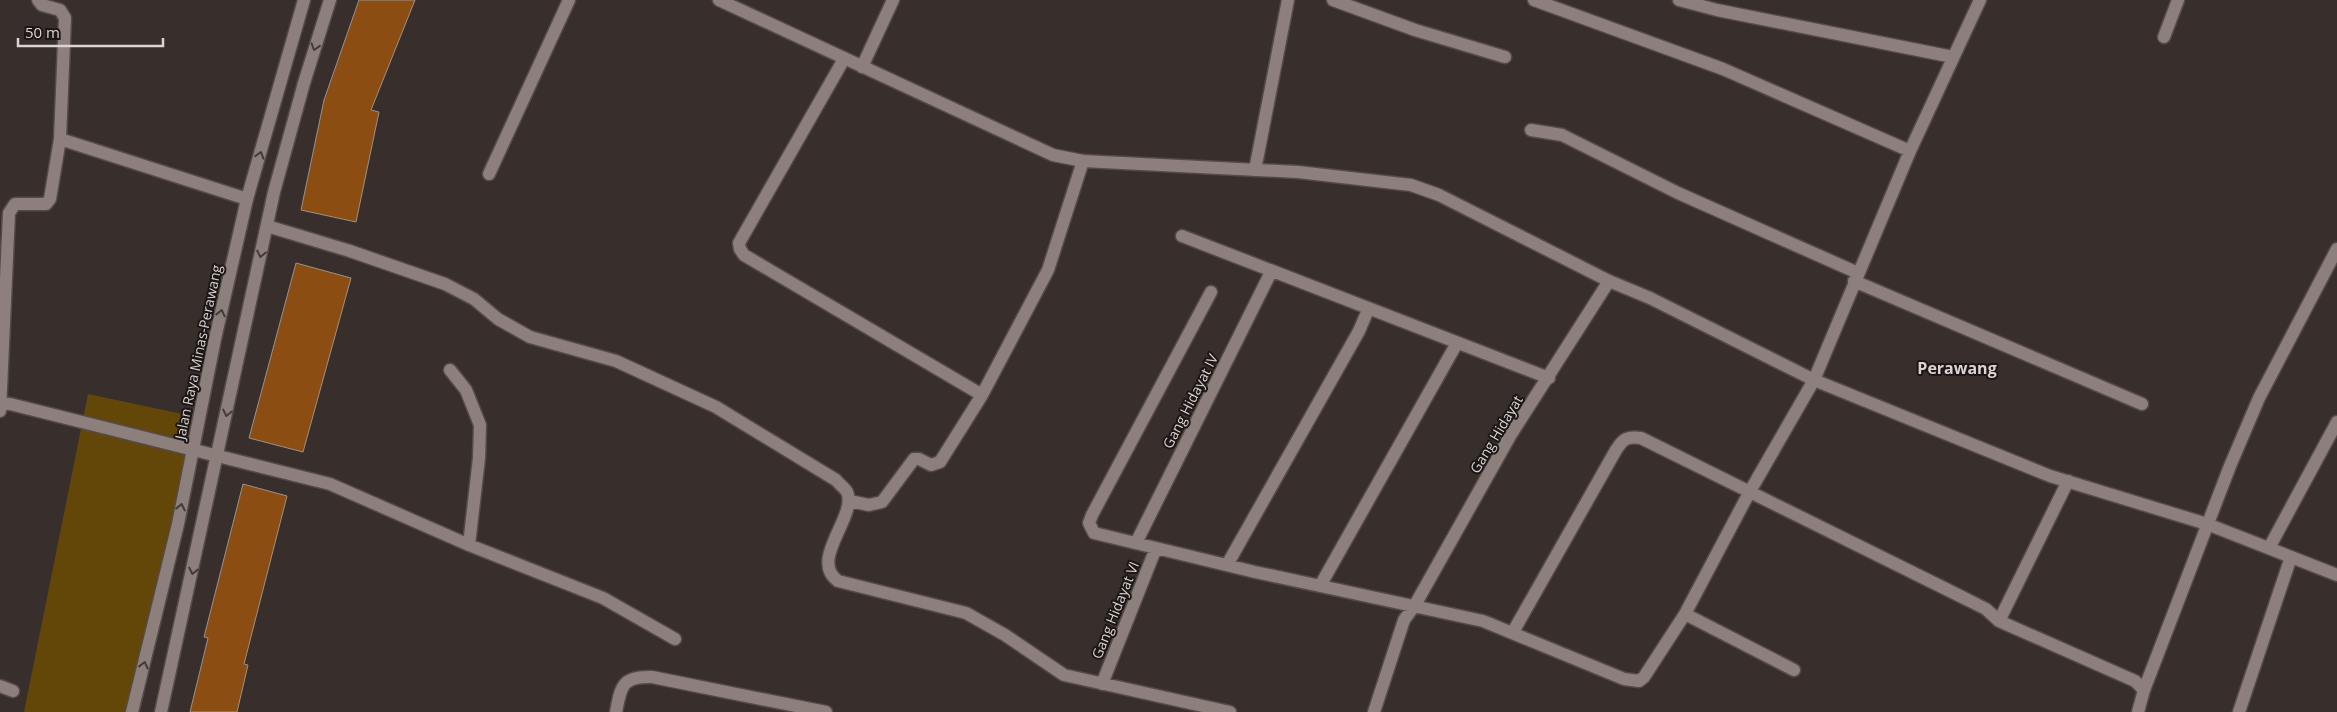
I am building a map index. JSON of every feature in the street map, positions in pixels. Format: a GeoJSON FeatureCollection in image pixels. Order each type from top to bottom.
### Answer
{"type":"FeatureCollection","features":[{"type":"Feature","properties":{"kind":"street"},"geometry":{"type":"LineString","coordinates":[[38,0],[42,5],[60,10],[65,18],[60,139],[50,200],[46,204],[15,204],[9,213],[1,407],[193,449],[330,484],[468,545],[603,598],[675,639]]}},
{"type":"Feature","properties":{"kind":"street","name":"Jalan Raya Minas-Perawang"},"geometry":{"type":"LineString","coordinates":[[132,712],[178,524],[215,339],[247,199],[304,0]]}},
{"type":"Feature","properties":{"kind":"street"},"geometry":{"type":"LineString","coordinates":[[161,712],[267,226],[304,83],[330,0]]}},
{"type":"Feature","properties":{"kind":"street"},"geometry":{"type":"LineString","coordinates":[[489,174],[569,0]]}},
{"type":"Feature","properties":{"kind":"street"},"geometry":{"type":"LineString","coordinates":[[719,0],[1053,155],[1083,161],[1298,172],[1411,185],[1439,195],[1609,281],[1650,298],[1814,380],[2050,476],[2207,524],[2337,575]]}},
{"type":"Feature","properties":{"kind":"street"},"geometry":{"type":"LineString","coordinates":[[862,67],[893,0]]}},
{"type":"Feature","properties":{"kind":"street"},"geometry":{"type":"LineString","coordinates":[[1255,170],[1288,0]]}},
{"type":"Feature","properties":{"kind":"street"},"geometry":{"type":"LineString","coordinates":[[1333,0],[1415,30],[1506,57]]}},
{"type":"Feature","properties":{"kind":"street"},"geometry":{"type":"LineString","coordinates":[[1534,0],[1723,70],[1910,151]]}},
{"type":"Feature","properties":{"kind":"street"},"geometry":{"type":"LineString","coordinates":[[1679,0],[1717,10],[1953,57]]}},
{"type":"Feature","properties":{"kind":"street"},"geometry":{"type":"LineString","coordinates":[[1211,292],[1089,523],[1091,530],[1096,534],[1227,565],[1483,620],[1624,679],[1639,681],[1644,677],[1685,614],[1749,493],[1814,380],[1910,151],[1980,0]]}},
{"type":"Feature","properties":{"kind":"street"},"geometry":{"type":"LineString","coordinates":[[2164,37],[2178,0]]}},
{"type":"Feature","properties":{"kind":"street"},"geometry":{"type":"LineString","coordinates":[[844,59],[739,242],[740,249],[744,255],[982,395]]}},
{"type":"Feature","properties":{"kind":"street"},"geometry":{"type":"LineString","coordinates":[[1531,130],[1562,135],[1678,193],[1856,277],[2142,404]]}},
{"type":"Feature","properties":{"kind":"street"},"geometry":{"type":"LineString","coordinates":[[60,139],[247,199]]}},
{"type":"Feature","properties":{"kind":"street"},"geometry":{"type":"LineString","coordinates":[[849,501],[868,505],[882,502],[914,460],[919,459],[931,465],[940,462],[982,395],[1048,270],[1083,161]]}},
{"type":"Feature","properties":{"kind":"street"},"geometry":{"type":"LineString","coordinates":[[267,226],[350,251],[445,284],[474,299],[498,319],[530,337],[616,361],[744,422],[836,480],[846,491],[849,501],[829,556],[829,569],[832,576],[838,581],[966,613],[1005,635],[1064,675],[1230,712]]}},
{"type":"Feature","properties":{"kind":"street"},"geometry":{"type":"LineString","coordinates":[[1182,236],[1368,310],[1549,378]]}},
{"type":"Feature","properties":{"kind":"street"},"geometry":{"type":"LineString","coordinates":[[2138,712],[2144,690],[2207,524],[2259,398],[2337,249]]}},
{"type":"Feature","properties":{"kind":"street","name":"Gang Hidayat IV"},"geometry":{"type":"LineString","coordinates":[[1136,543],[1271,272]]}},
{"type":"Feature","properties":{"kind":"street","name":"Gang Hidayat"},"geometry":{"type":"LineString","coordinates":[[1374,712],[1404,620],[1415,605],[1510,436],[1549,378],[1609,281]]}},
{"type":"Feature","properties":{"kind":"street"},"geometry":{"type":"LineString","coordinates":[[1227,565],[1368,310]]}},
{"type":"Feature","properties":{"kind":"street"},"geometry":{"type":"LineString","coordinates":[[1320,586],[1457,344]]}},
{"type":"Feature","properties":{"kind":"street"},"geometry":{"type":"LineString","coordinates":[[450,370],[466,390],[480,425],[479,458],[468,545]]}},
{"type":"Feature","properties":{"kind":"street"},"geometry":{"type":"LineString","coordinates":[[2268,548],[2337,422]]}},
{"type":"Feature","properties":{"kind":"street"},"geometry":{"type":"LineString","coordinates":[[1513,632],[1623,439],[1631,437],[1641,438],[1986,609],[1998,621],[2135,681],[2144,690]]}},
{"type":"Feature","properties":{"kind":"street"},"geometry":{"type":"LineString","coordinates":[[1998,621],[2068,482]]}},
{"type":"Feature","properties":{"kind":"street","name":"Gang Hidayat VI"},"geometry":{"type":"LineString","coordinates":[[1102,684],[1156,548]]}},
{"type":"Feature","properties":{"kind":"street"},"geometry":{"type":"LineString","coordinates":[[2238,712],[2291,557]]}},
{"type":"Feature","properties":{"kind":"street"},"geometry":{"type":"LineString","coordinates":[[1685,614],[1794,670]]}},
{"type":"Feature","properties":{"kind":"street"},"geometry":{"type":"LineString","coordinates":[[616,712],[621,688],[624,684],[639,677],[652,678],[781,708],[826,712]]}},
{"type":"Feature","properties":{"kind":"street"},"geometry":{"type":"LineString","coordinates":[[0,686],[13,690]]}},
{"type":"Feature","properties":{"kind":"shaded area"},"geometry":{"type":"Polygon","coordinates":[[[88,394],[206,419],[140,712],[24,712],[88,394]]]}},
{"type":"Feature","properties":{"kind":"building"},"geometry":{"type":"Polygon","coordinates":[[[359,0],[415,0],[371,110],[379,112],[356,222],[301,210],[324,100],[359,0]]]}},
{"type":"Feature","properties":{"kind":"building"},"geometry":{"type":"Polygon","coordinates":[[[296,263],[351,278],[303,452],[249,438],[296,263]]]}},
{"type":"Feature","properties":{"kind":"building"},"geometry":{"type":"Polygon","coordinates":[[[243,484],[287,496],[244,664],[248,665],[237,712],[190,712],[208,638],[204,637],[243,484]]]}},
{"type":"Feature","properties":{"kind":"district","name":"Perawang"},"geometry":{"type":"Point","coordinates":[1957,368]}}]}
